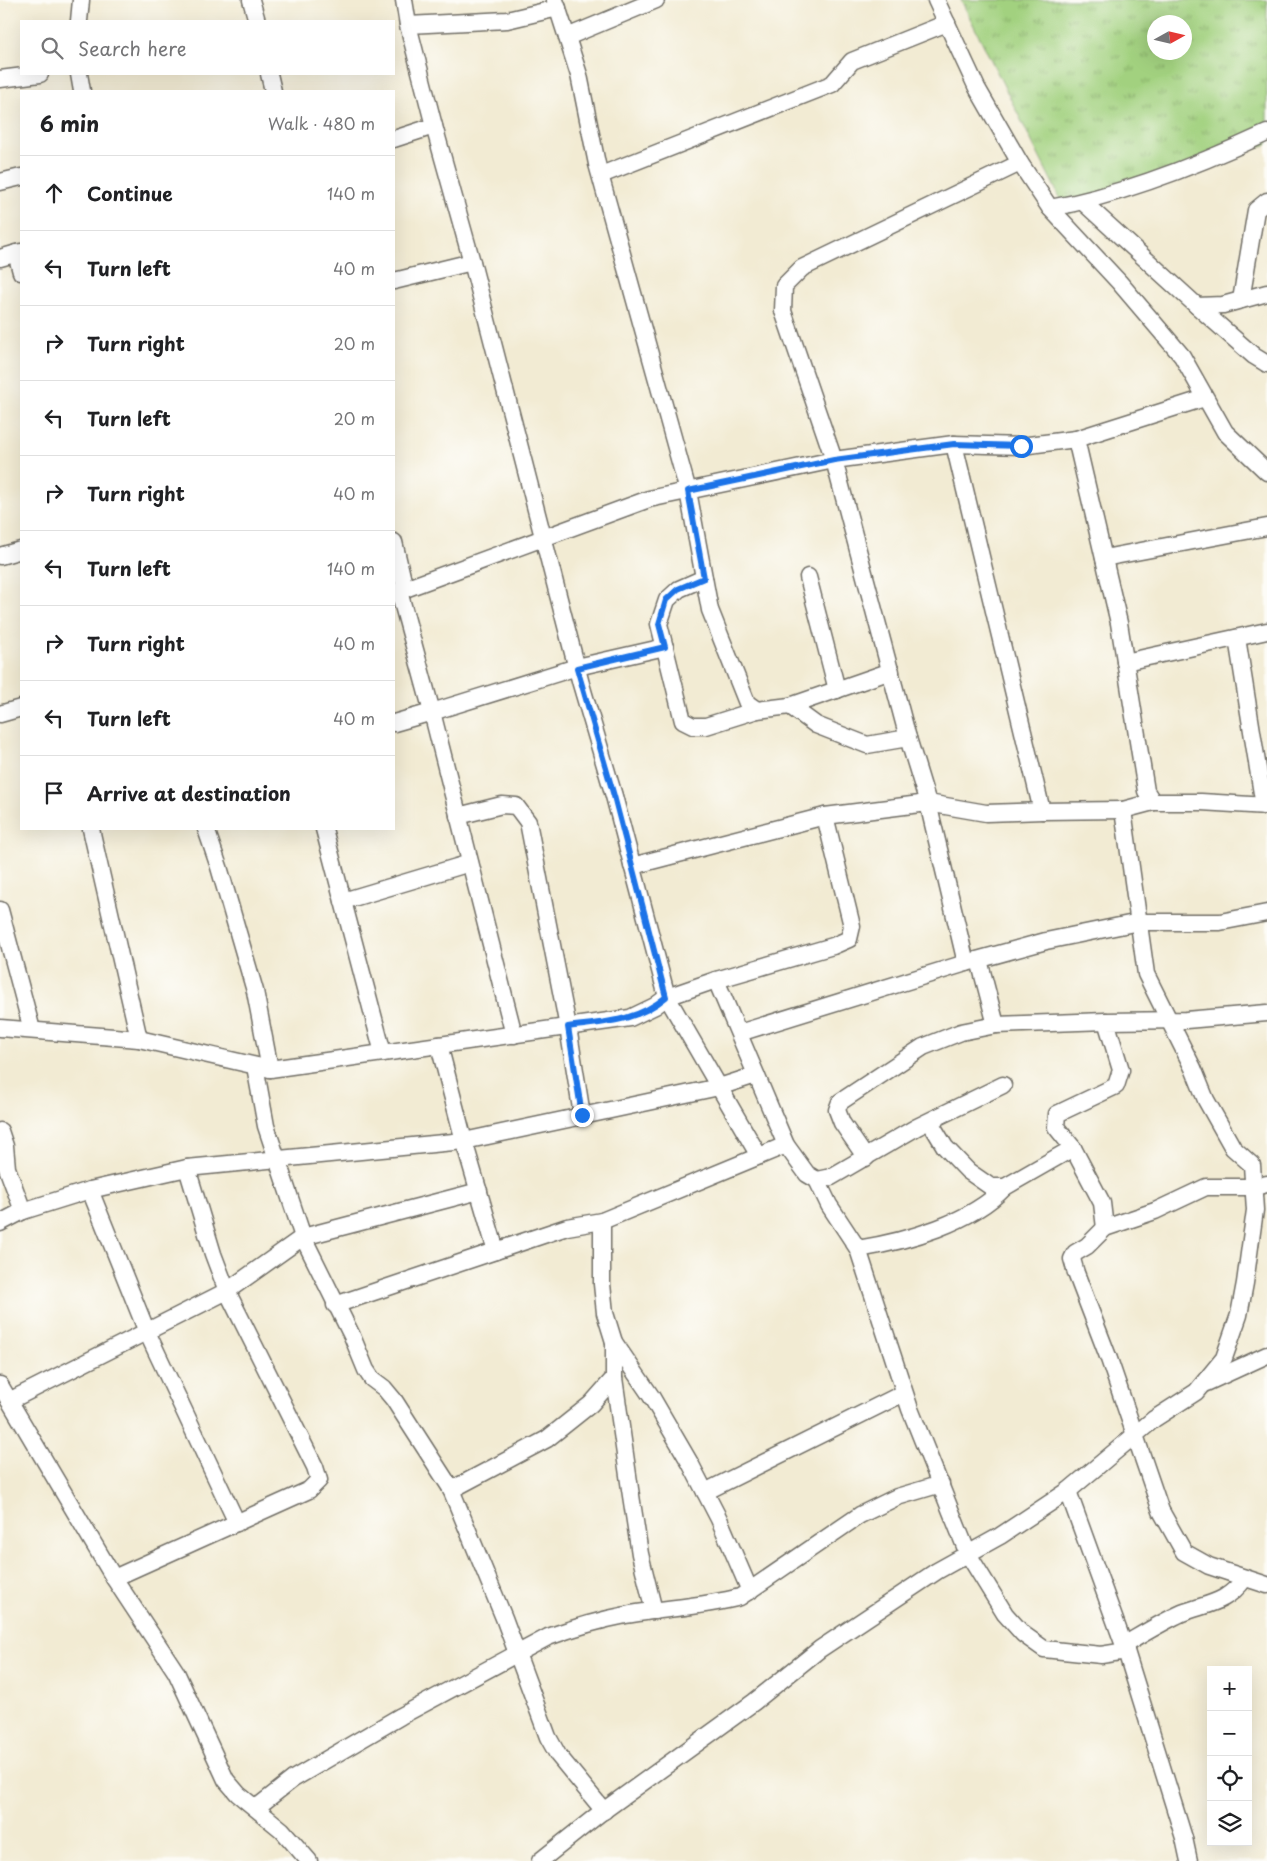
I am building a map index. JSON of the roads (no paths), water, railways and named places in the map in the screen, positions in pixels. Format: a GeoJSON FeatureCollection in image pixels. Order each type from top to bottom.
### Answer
{"type":"FeatureCollection","features":[{"type":"Feature","properties":{"kind":"street"},"geometry":{"type":"LineString","coordinates":[[78,20],[81,0]]}},
{"type":"Feature","properties":{"kind":"street"},"geometry":{"type":"LineString","coordinates":[[252,0],[257,20]]}},
{"type":"Feature","properties":{"kind":"street"},"geometry":{"type":"LineString","coordinates":[[404,0],[408,25],[434,126],[472,262],[577,668],[666,997],[758,1156]]}},
{"type":"Feature","properties":{"kind":"street"},"geometry":{"type":"LineString","coordinates":[[567,37],[656,0]]}},
{"type":"Feature","properties":{"kind":"street"},"geometry":{"type":"LineString","coordinates":[[936,0],[977,88],[1020,163],[1050,208],[1119,282],[1182,356],[1225,432],[1267,472]]}},
{"type":"Feature","properties":{"kind":"street"},"geometry":{"type":"LineString","coordinates":[[408,25],[507,20],[557,4],[580,75],[601,175],[688,491],[710,610],[747,702],[757,710]]}},
{"type":"Feature","properties":{"kind":"street"},"geometry":{"type":"LineString","coordinates":[[601,175],[832,84],[852,61],[947,24]]}},
{"type":"Feature","properties":{"kind":"street"},"geometry":{"type":"LineString","coordinates":[[0,79],[32,75]]}},
{"type":"Feature","properties":{"kind":"street"},"geometry":{"type":"LineString","coordinates":[[80,75],[82,90]]}},
{"type":"Feature","properties":{"kind":"street"},"geometry":{"type":"LineString","coordinates":[[269,75],[273,90]]}},
{"type":"Feature","properties":{"kind":"street"},"geometry":{"type":"LineString","coordinates":[[395,139],[434,126]]}},
{"type":"Feature","properties":{"kind":"street"},"geometry":{"type":"LineString","coordinates":[[1050,208],[1083,202],[1202,162],[1267,134]]}},
{"type":"Feature","properties":{"kind":"street"},"geometry":{"type":"LineString","coordinates":[[996,1025],[972,961],[908,738],[834,460],[783,311],[784,286],[802,268],[1020,163]]}},
{"type":"Feature","properties":{"kind":"street"},"geometry":{"type":"LineString","coordinates":[[0,182],[20,177]]}},
{"type":"Feature","properties":{"kind":"street"},"geometry":{"type":"LineString","coordinates":[[1242,300],[1256,210],[1267,201]]}},
{"type":"Feature","properties":{"kind":"street"},"geometry":{"type":"LineString","coordinates":[[1083,202],[1197,306],[1254,356],[1267,364]]}},
{"type":"Feature","properties":{"kind":"street"},"geometry":{"type":"LineString","coordinates":[[0,258],[19,252]]}},
{"type":"Feature","properties":{"kind":"street"},"geometry":{"type":"LineString","coordinates":[[395,281],[472,262]]}},
{"type":"Feature","properties":{"kind":"street"},"geometry":{"type":"LineString","coordinates":[[1197,306],[1223,305],[1267,293]]}},
{"type":"Feature","properties":{"kind":"street"},"geometry":{"type":"LineString","coordinates":[[399,591],[649,499],[834,460],[954,444],[1021,446],[1076,439],[1205,398]]}},
{"type":"Feature","properties":{"kind":"street"},"geometry":{"type":"LineString","coordinates":[[1076,439],[1119,623],[1146,791],[1153,802]]}},
{"type":"Feature","properties":{"kind":"street"},"geometry":{"type":"LineString","coordinates":[[954,444],[1042,811]]}},
{"type":"Feature","properties":{"kind":"street"},"geometry":{"type":"LineString","coordinates":[[1104,558],[1267,527]]}},
{"type":"Feature","properties":{"kind":"street"},"geometry":{"type":"LineString","coordinates":[[0,556],[20,550]]}},
{"type":"Feature","properties":{"kind":"street"},"geometry":{"type":"LineString","coordinates":[[395,552],[399,591],[432,712],[514,1034]]}},
{"type":"Feature","properties":{"kind":"street"},"geometry":{"type":"LineString","coordinates":[[808,576],[837,690]]}},
{"type":"Feature","properties":{"kind":"street"},"geometry":{"type":"LineString","coordinates":[[704,578],[678,589],[666,600],[659,624],[683,721],[693,726],[706,726],[757,710],[790,706],[891,671]]}},
{"type":"Feature","properties":{"kind":"street"},"geometry":{"type":"LineString","coordinates":[[1125,662],[1267,631]]}},
{"type":"Feature","properties":{"kind":"street"},"geometry":{"type":"LineString","coordinates":[[632,866],[826,816],[928,803],[986,813],[1123,810],[1153,802],[1201,802],[1265,806],[1236,638]]}},
{"type":"Feature","properties":{"kind":"street"},"geometry":{"type":"LineString","coordinates":[[395,723],[577,668],[665,647]]}},
{"type":"Feature","properties":{"kind":"street"},"geometry":{"type":"LineString","coordinates":[[790,706],[816,725],[867,745],[908,738]]}},
{"type":"Feature","properties":{"kind":"street"},"geometry":{"type":"LineString","coordinates":[[0,714],[20,708]]}},
{"type":"Feature","properties":{"kind":"street"},"geometry":{"type":"LineString","coordinates":[[458,816],[502,805],[516,806],[528,822],[568,1027],[582,1115]]}},
{"type":"Feature","properties":{"kind":"street"},"geometry":{"type":"LineString","coordinates":[[1123,810],[1146,974],[1193,1068],[1206,1100],[1233,1148],[1252,1165],[1261,1185],[1255,1210],[1245,1283],[1238,1315],[1224,1358],[1204,1384]]}},
{"type":"Feature","properties":{"kind":"street"},"geometry":{"type":"LineString","coordinates":[[0,1028],[139,1039],[263,1067],[383,1053],[630,1018],[655,1006],[666,997],[716,980],[833,946],[849,939],[852,926],[826,816]]}},
{"type":"Feature","properties":{"kind":"street"},"geometry":{"type":"LineString","coordinates":[[91,830],[139,1039]]}},
{"type":"Feature","properties":{"kind":"street"},"geometry":{"type":"LineString","coordinates":[[206,830],[220,868],[255,991],[263,1067],[266,1126],[303,1237],[369,1374],[394,1400],[451,1490],[485,1569],[548,1737],[562,1760],[604,1811]]}},
{"type":"Feature","properties":{"kind":"street"},"geometry":{"type":"LineString","coordinates":[[324,830],[383,1053]]}},
{"type":"Feature","properties":{"kind":"street"},"geometry":{"type":"LineString","coordinates":[[343,901],[470,863]]}},
{"type":"Feature","properties":{"kind":"street"},"geometry":{"type":"LineString","coordinates":[[0,910],[32,1030]]}},
{"type":"Feature","properties":{"kind":"street"},"geometry":{"type":"LineString","coordinates":[[738,1033],[972,961],[1046,941],[1139,922],[1220,922],[1267,913]]}},
{"type":"Feature","properties":{"kind":"street"},"geometry":{"type":"LineString","coordinates":[[716,980],[786,1145],[807,1174],[817,1180],[829,1205],[858,1248],[904,1393],[968,1554],[1005,1614],[1023,1634],[1044,1650],[1101,1655],[1125,1648],[1183,1613],[1222,1600],[1237,1589],[1244,1578]]}},
{"type":"Feature","properties":{"kind":"street"},"geometry":{"type":"LineString","coordinates":[[866,1158],[842,1123],[837,1110],[840,1102],[924,1047],[961,1032],[996,1025],[1169,1021],[1267,1013]]}},
{"type":"Feature","properties":{"kind":"street"},"geometry":{"type":"LineString","coordinates":[[1105,1228],[1102,1203],[1073,1148],[1056,1127],[1057,1114],[1116,1086],[1121,1070],[1106,1021]]}},
{"type":"Feature","properties":{"kind":"street"},"geometry":{"type":"LineString","coordinates":[[438,1045],[496,1251]]}},
{"type":"Feature","properties":{"kind":"street"},"geometry":{"type":"LineString","coordinates":[[0,1223],[23,1211],[90,1190],[186,1168],[464,1141],[719,1087],[756,1076]]}},
{"type":"Feature","properties":{"kind":"street"},"geometry":{"type":"LineString","coordinates":[[817,1180],[831,1177],[917,1127],[1003,1085]]}},
{"type":"Feature","properties":{"kind":"street"},"geometry":{"type":"LineString","coordinates":[[930,1122],[946,1147],[968,1171],[991,1187],[1005,1186]]}},
{"type":"Feature","properties":{"kind":"street"},"geometry":{"type":"LineString","coordinates":[[0,1131],[6,1146],[7,1168],[23,1211]]}},
{"type":"Feature","properties":{"kind":"street"},"geometry":{"type":"LineString","coordinates":[[335,1305],[567,1227],[602,1221],[786,1145]]}},
{"type":"Feature","properties":{"kind":"street"},"geometry":{"type":"LineString","coordinates":[[858,1248],[937,1229],[995,1198],[1005,1186],[1073,1148]]}},
{"type":"Feature","properties":{"kind":"street"},"geometry":{"type":"LineString","coordinates":[[114,1578],[309,1490],[319,1480],[315,1467],[227,1291],[210,1245],[186,1168]]}},
{"type":"Feature","properties":{"kind":"street"},"geometry":{"type":"LineString","coordinates":[[1261,1185],[1206,1187],[1155,1211],[1105,1228],[1087,1246],[1075,1252],[1072,1259],[1125,1403],[1134,1436],[1161,1511],[1184,1552],[1209,1566],[1267,1585]]}},
{"type":"Feature","properties":{"kind":"street"},"geometry":{"type":"LineString","coordinates":[[90,1190],[147,1332],[237,1523]]}},
{"type":"Feature","properties":{"kind":"street"},"geometry":{"type":"LineString","coordinates":[[9,1401],[227,1291],[303,1237],[479,1191]]}},
{"type":"Feature","properties":{"kind":"street"},"geometry":{"type":"LineString","coordinates":[[602,1221],[602,1284],[605,1313],[614,1342],[651,1396],[705,1492],[750,1590]]}},
{"type":"Feature","properties":{"kind":"street"},"geometry":{"type":"LineString","coordinates":[[614,1342],[614,1378],[640,1554],[654,1611]]}},
{"type":"Feature","properties":{"kind":"street"},"geometry":{"type":"LineString","coordinates":[[540,1861],[604,1811],[754,1702],[820,1649],[937,1571],[1000,1536],[1068,1491],[1154,1419],[1176,1406],[1204,1384],[1267,1355]]}},
{"type":"Feature","properties":{"kind":"street"},"geometry":{"type":"LineString","coordinates":[[451,1490],[547,1439],[591,1404],[614,1378]]}},
{"type":"Feature","properties":{"kind":"street"},"geometry":{"type":"LineString","coordinates":[[0,1385],[114,1578],[176,1672],[226,1780],[238,1794],[282,1830],[309,1861]]}},
{"type":"Feature","properties":{"kind":"street"},"geometry":{"type":"LineString","coordinates":[[705,1492],[904,1393]]}},
{"type":"Feature","properties":{"kind":"street"},"geometry":{"type":"LineString","coordinates":[[256,1808],[293,1779],[401,1716],[548,1637],[568,1629],[626,1615],[721,1602],[740,1597],[860,1515],[896,1497],[941,1484]]}},
{"type":"Feature","properties":{"kind":"street"},"geometry":{"type":"LineString","coordinates":[[1068,1491],[1125,1648],[1184,1838],[1189,1861]]}}]}
